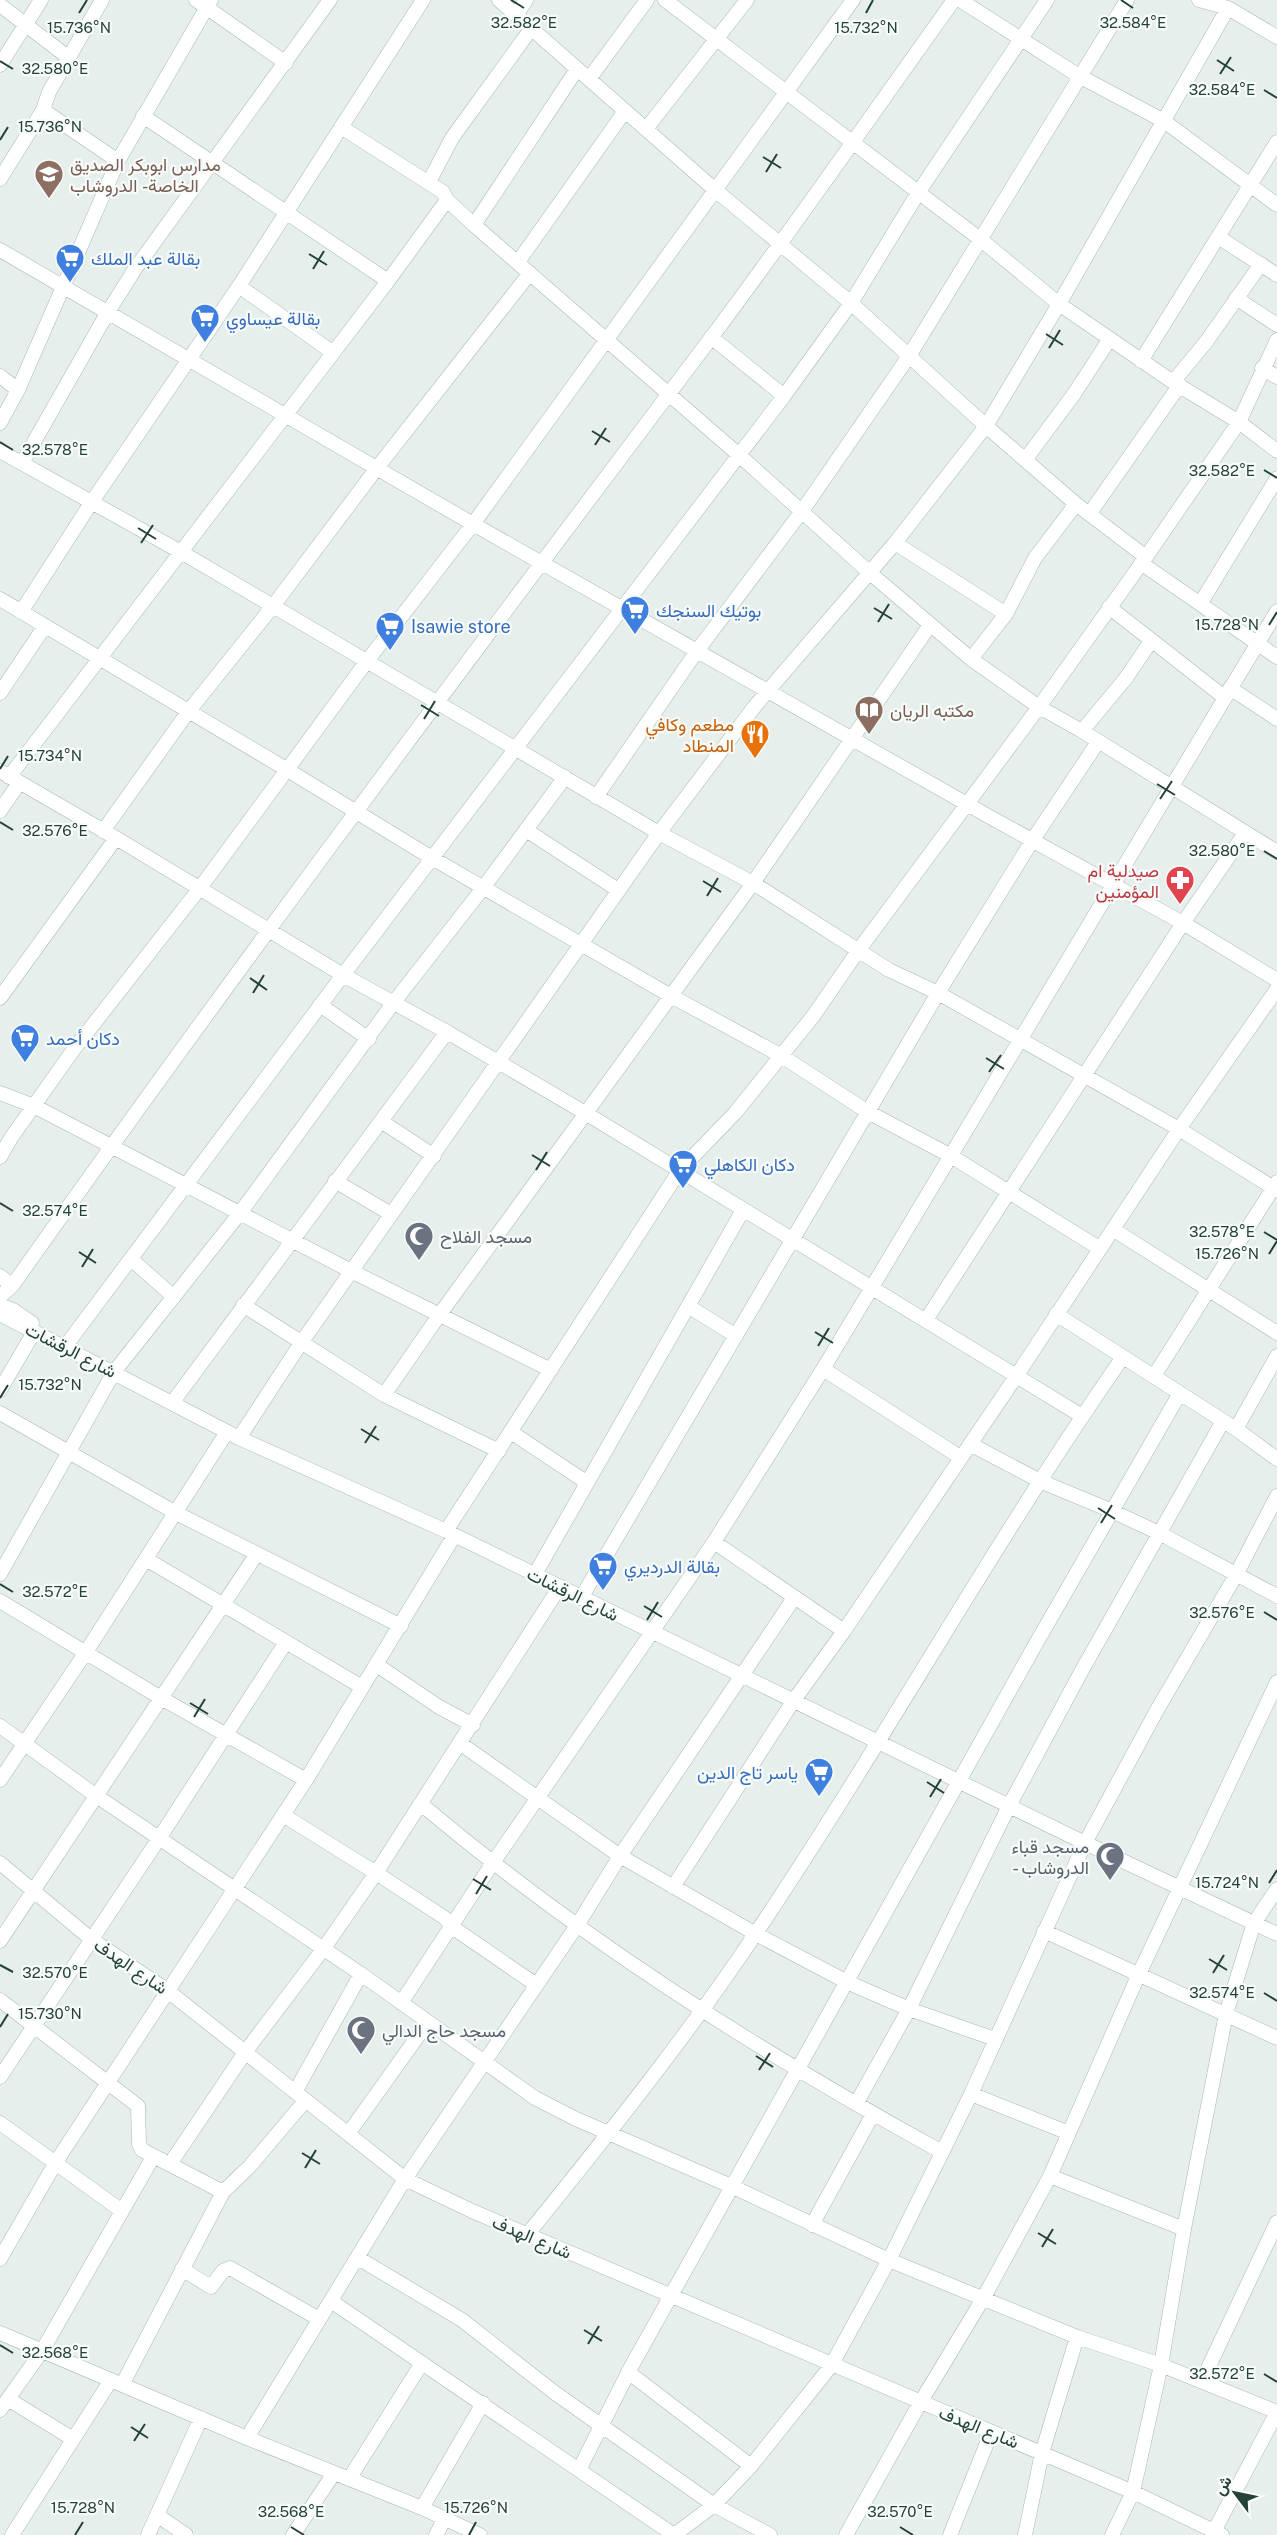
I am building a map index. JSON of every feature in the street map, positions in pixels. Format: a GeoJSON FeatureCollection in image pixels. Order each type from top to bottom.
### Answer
{"type":"FeatureCollection","features":[{"type":"Feature","properties":{"kind":"street"},"geometry":{"type":"LineString","coordinates":[[0,65],[41,0]]}},
{"type":"Feature","properties":{"kind":"street"},"geometry":{"type":"LineString","coordinates":[[0,179],[43,110],[48,92],[102,0]]}},
{"type":"Feature","properties":{"kind":"street"},"geometry":{"type":"LineString","coordinates":[[22,463],[108,312],[150,249],[330,0]]}},
{"type":"Feature","properties":{"kind":"street"},"geometry":{"type":"LineString","coordinates":[[21,612],[91,503],[239,286],[423,0]]}},
{"type":"Feature","properties":{"kind":"street"},"geometry":{"type":"LineString","coordinates":[[499,0],[714,189],[850,303],[1076,504],[1200,604],[1277,657]]}},
{"type":"Feature","properties":{"kind":"street"},"geometry":{"type":"LineString","coordinates":[[516,15],[526,0]]}},
{"type":"Feature","properties":{"kind":"street"},"geometry":{"type":"LineString","coordinates":[[589,79],[647,0]]}},
{"type":"Feature","properties":{"kind":"street"},"geometry":{"type":"LineString","coordinates":[[665,0],[980,239],[1059,304],[1176,384],[1239,422],[1277,451]]}},
{"type":"Feature","properties":{"kind":"street"},"geometry":{"type":"LineString","coordinates":[[646,129],[747,0]]}},
{"type":"Feature","properties":{"kind":"street"},"geometry":{"type":"LineString","coordinates":[[0,1157],[5,1135],[34,1106],[74,1049],[200,888],[366,661],[473,524],[604,340],[853,0]]}},
{"type":"Feature","properties":{"kind":"street"},"geometry":{"type":"LineString","coordinates":[[0,1296],[12,1286],[110,1147],[355,811],[711,337],[954,0]]}},
{"type":"Feature","properties":{"kind":"street"},"geometry":{"type":"LineString","coordinates":[[960,0],[1079,76],[1164,120],[1277,205]]}},
{"type":"Feature","properties":{"kind":"street"},"geometry":{"type":"LineString","coordinates":[[0,1305],[14,1310],[67,1344],[320,1005],[784,396],[850,303],[918,193],[1047,0]]}},
{"type":"Feature","properties":{"kind":"street"},"geometry":{"type":"LineString","coordinates":[[596,797],[697,651],[802,510],[909,356],[1127,0]]}},
{"type":"Feature","properties":{"kind":"street"},"geometry":{"type":"LineString","coordinates":[[1199,0],[1227,8],[1277,37]]}},
{"type":"Feature","properties":{"kind":"street"},"geometry":{"type":"LineString","coordinates":[[0,423],[18,390],[118,161],[204,3],[286,63]]}},
{"type":"Feature","properties":{"kind":"street"},"geometry":{"type":"LineString","coordinates":[[0,4],[69,58]]}},
{"type":"Feature","properties":{"kind":"street"},"geometry":{"type":"LineString","coordinates":[[0,1780],[176,1513],[434,1156],[658,833],[769,692],[895,543],[986,426],[1059,304],[1227,8]]}},
{"type":"Feature","properties":{"kind":"street"},"geometry":{"type":"LineString","coordinates":[[429,182],[452,138],[531,29]]}},
{"type":"Feature","properties":{"kind":"street"},"geometry":{"type":"LineString","coordinates":[[474,225],[577,69]]}},
{"type":"Feature","properties":{"kind":"street"},"geometry":{"type":"LineString","coordinates":[[43,110],[118,161]]}},
{"type":"Feature","properties":{"kind":"street"},"geometry":{"type":"LineString","coordinates":[[518,262],[625,111]]}},
{"type":"Feature","properties":{"kind":"street"},"geometry":{"type":"LineString","coordinates":[[143,116],[388,281]]}},
{"type":"Feature","properties":{"kind":"street"},"geometry":{"type":"LineString","coordinates":[[341,128],[443,192],[447,200],[474,225],[604,340],[971,659],[1039,707],[1082,730],[1277,852]]}},
{"type":"Feature","properties":{"kind":"street"},"geometry":{"type":"LineString","coordinates":[[1141,361],[1252,186],[1277,142]]}},
{"type":"Feature","properties":{"kind":"street"},"geometry":{"type":"LineString","coordinates":[[0,811],[9,777],[388,281],[447,200]]}},
{"type":"Feature","properties":{"kind":"street"},"geometry":{"type":"LineString","coordinates":[[1218,237],[1277,274]]}},
{"type":"Feature","properties":{"kind":"street"},"geometry":{"type":"LineString","coordinates":[[0,250],[473,524],[1032,841],[1113,882],[1183,922],[1277,980]]}},
{"type":"Feature","properties":{"kind":"street"},"geometry":{"type":"LineString","coordinates":[[1090,513],[1176,384],[1261,264]]}},
{"type":"Feature","properties":{"kind":"street"},"geometry":{"type":"LineString","coordinates":[[0,998],[188,712],[273,606],[377,468],[530,273]]}},
{"type":"Feature","properties":{"kind":"street"},"geometry":{"type":"LineString","coordinates":[[239,286],[332,352]]}},
{"type":"Feature","properties":{"kind":"street"},"geometry":{"type":"LineString","coordinates":[[1236,298],[1277,325]]}},
{"type":"Feature","properties":{"kind":"street"},"geometry":{"type":"LineString","coordinates":[[711,337],[784,396]]}},
{"type":"Feature","properties":{"kind":"street"},"geometry":{"type":"LineString","coordinates":[[1025,460],[1074,394],[1109,340]]}},
{"type":"Feature","properties":{"kind":"street"},"geometry":{"type":"LineString","coordinates":[[0,2259],[5,2241],[306,1780],[401,1626],[450,1533],[499,1451],[680,1170],[735,1113],[814,1015],[966,803],[1039,707],[1239,422],[1262,368],[1277,340]]}},
{"type":"Feature","properties":{"kind":"street"},"geometry":{"type":"LineString","coordinates":[[1262,368],[1277,376]]}},
{"type":"Feature","properties":{"kind":"street"},"geometry":{"type":"LineString","coordinates":[[0,376],[18,390]]}},
{"type":"Feature","properties":{"kind":"street"},"geometry":{"type":"LineString","coordinates":[[0,451],[181,552],[658,833],[753,883],[889,970],[938,993],[1085,1075],[1276,1187],[1154,1376]]}},
{"type":"Feature","properties":{"kind":"street"},"geometry":{"type":"LineString","coordinates":[[1200,604],[1277,478]]}},
{"type":"Feature","properties":{"kind":"street"},"geometry":{"type":"LineString","coordinates":[[971,659],[1006,614],[1035,558],[1076,504]]}},
{"type":"Feature","properties":{"kind":"street"},"geometry":{"type":"LineString","coordinates":[[895,543],[1006,614]]}},
{"type":"Feature","properties":{"kind":"street"},"geometry":{"type":"LineString","coordinates":[[0,599],[483,888],[671,996],[780,1055],[868,1112],[951,1156],[1099,1248]]}},
{"type":"Feature","properties":{"kind":"street"},"geometry":{"type":"LineString","coordinates":[[1108,607],[1150,641],[1227,692],[1277,719]]}},
{"type":"Feature","properties":{"kind":"street"},"geometry":{"type":"LineString","coordinates":[[402,2003],[492,1864],[714,1542],[823,1369],[1277,611]]}},
{"type":"Feature","properties":{"kind":"street"},"geometry":{"type":"LineString","coordinates":[[384,1395],[440,1314],[753,883],[930,625]]}},
{"type":"Feature","properties":{"kind":"street"},"geometry":{"type":"LineString","coordinates":[[0,693],[45,626]]}},
{"type":"Feature","properties":{"kind":"street"},"geometry":{"type":"LineString","coordinates":[[1082,730],[1126,678],[1150,641]]}},
{"type":"Feature","properties":{"kind":"street"},"geometry":{"type":"LineString","coordinates":[[581,1598],[938,993],[1032,841],[1098,742]]}},
{"type":"Feature","properties":{"kind":"street"},"geometry":{"type":"LineString","coordinates":[[9,777],[109,834],[343,975],[447,1032],[587,1114],[1082,1416]]}},
{"type":"Feature","properties":{"kind":"street"},"geometry":{"type":"LineString","coordinates":[[0,1574],[114,1372],[240,1213],[394,1002],[483,888],[565,777]]}},
{"type":"Feature","properties":{"kind":"street"},"geometry":{"type":"LineString","coordinates":[[526,830],[618,890]]}},
{"type":"Feature","properties":{"kind":"street"},"geometry":{"type":"LineString","coordinates":[[926,1320],[1183,922],[1245,833]]}},
{"type":"Feature","properties":{"kind":"street"},"geometry":{"type":"LineString","coordinates":[[674,1887],[794,1700],[844,1631],[1179,1129],[1277,988]]}},
{"type":"Feature","properties":{"kind":"street"},"geometry":{"type":"LineString","coordinates":[[320,1005],[369,1039]]}},
{"type":"Feature","properties":{"kind":"street"},"geometry":{"type":"LineString","coordinates":[[172,1403],[447,1032]]}},
{"type":"Feature","properties":{"kind":"street"},"geometry":{"type":"LineString","coordinates":[[2,1098],[34,1106],[186,1186],[551,1370]]}},
{"type":"Feature","properties":{"kind":"street"},"geometry":{"type":"LineString","coordinates":[[381,1121],[434,1156]]}},
{"type":"Feature","properties":{"kind":"street"},"geometry":{"type":"LineString","coordinates":[[335,1181],[391,1214]]}},
{"type":"Feature","properties":{"kind":"street"},"geometry":{"type":"LineString","coordinates":[[534,1576],[744,1210]]}},
{"type":"Feature","properties":{"kind":"street"},"geometry":{"type":"LineString","coordinates":[[1113,1230],[1277,1333]]}},
{"type":"Feature","properties":{"kind":"street"},"geometry":{"type":"LineString","coordinates":[[130,1259],[174,1297]]}},
{"type":"Feature","properties":{"kind":"street"},"geometry":{"type":"LineString","coordinates":[[0,1276],[12,1286]]}},
{"type":"Feature","properties":{"kind":"street"},"geometry":{"type":"LineString","coordinates":[[243,1305],[384,1395],[499,1451]]}},
{"type":"Feature","properties":{"kind":"street"},"geometry":{"type":"LineString","coordinates":[[688,1306],[736,1336]]}},
{"type":"Feature","properties":{"kind":"street","name":"شارع الرقشات"},"geometry":{"type":"LineString","coordinates":[[0,1314],[34,1332],[67,1344],[114,1372],[233,1435],[450,1533],[534,1576],[744,1675],[1085,1843],[1277,1934]]}},
{"type":"Feature","properties":{"kind":"street"},"geometry":{"type":"LineString","coordinates":[[1056,1314],[1236,1429],[1277,1460]]}},
{"type":"Feature","properties":{"kind":"street"},"geometry":{"type":"LineString","coordinates":[[0,1390],[34,1332]]}},
{"type":"Feature","properties":{"kind":"street"},"geometry":{"type":"LineString","coordinates":[[1236,1429],[1277,1356]]}},
{"type":"Feature","properties":{"kind":"street"},"geometry":{"type":"LineString","coordinates":[[527,2235],[609,2133],[756,1934],[880,1741],[1040,1481],[1123,1357]]}},
{"type":"Feature","properties":{"kind":"street"},"geometry":{"type":"LineString","coordinates":[[823,1369],[960,1457]]}},
{"type":"Feature","properties":{"kind":"street"},"geometry":{"type":"LineString","coordinates":[[579,2470],[628,2372],[731,2186],[1180,1393]]}},
{"type":"Feature","properties":{"kind":"street"},"geometry":{"type":"LineString","coordinates":[[0,1413],[255,1555],[401,1626]]}},
{"type":"Feature","properties":{"kind":"street"},"geometry":{"type":"LineString","coordinates":[[856,2104],[909,2009],[1009,1806],[1223,1421]]}},
{"type":"Feature","properties":{"kind":"street"},"geometry":{"type":"LineString","coordinates":[[511,1432],[586,1482]]}},
{"type":"Feature","properties":{"kind":"street"},"geometry":{"type":"LineString","coordinates":[[970,1444],[1040,1481],[1159,1533],[1277,1596]]}},
{"type":"Feature","properties":{"kind":"street"},"geometry":{"type":"LineString","coordinates":[[331,2301],[674,2535],[714,2505],[751,2466],[831,2366],[889,2260],[971,2094],[1085,1843],[1157,1710],[1236,1575],[1276,1498]]}},
{"type":"Feature","properties":{"kind":"street"},"geometry":{"type":"LineString","coordinates":[[714,1542],[844,1631]]}},
{"type":"Feature","properties":{"kind":"street"},"geometry":{"type":"LineString","coordinates":[[0,1941],[255,1555]]}},
{"type":"Feature","properties":{"kind":"street"},"geometry":{"type":"LineString","coordinates":[[146,1559],[220,1605],[362,1687]]}},
{"type":"Feature","properties":{"kind":"street"},"geometry":{"type":"LineString","coordinates":[[170,2164],[246,2051],[324,1948],[376,1873],[461,1744],[559,1588]]}},
{"type":"Feature","properties":{"kind":"street"},"geometry":{"type":"LineString","coordinates":[[247,2438],[405,2179],[535,1984],[578,1924],[620,1856],[794,1598]]}},
{"type":"Feature","properties":{"kind":"street"},"geometry":{"type":"LineString","coordinates":[[0,1601],[162,1698],[306,1780]]}},
{"type":"Feature","properties":{"kind":"street"},"geometry":{"type":"LineString","coordinates":[[0,2077],[160,1837],[286,1642]]}},
{"type":"Feature","properties":{"kind":"street"},"geometry":{"type":"LineString","coordinates":[[376,1665],[429,1701],[473,1725]]}},
{"type":"Feature","properties":{"kind":"street"},"geometry":{"type":"LineString","coordinates":[[846,2535],[920,2403],[984,2297],[1050,2175],[1138,1976],[1277,1682]]}},
{"type":"Feature","properties":{"kind":"street"},"geometry":{"type":"LineString","coordinates":[[0,1726],[23,1745],[95,1795],[324,1948],[535,2098],[889,2260],[1077,2337],[1161,2365],[1277,2412],[1216,2534]]}},
{"type":"Feature","properties":{"kind":"street"},"geometry":{"type":"LineString","coordinates":[[461,1744],[620,1856],[756,1934],[847,1982],[909,2009],[995,2039]]}},
{"type":"Feature","properties":{"kind":"street"},"geometry":{"type":"LineString","coordinates":[[421,1804],[492,1864],[701,2011],[797,2071],[942,2152]]}},
{"type":"Feature","properties":{"kind":"street"},"geometry":{"type":"LineString","coordinates":[[284,1815],[445,1918],[452,1927],[535,1984]]}},
{"type":"Feature","properties":{"kind":"street","name":"شارع الهدف"},"geometry":{"type":"LineString","coordinates":[[0,1863],[91,1939],[168,1990],[405,2179],[527,2235],[671,2295],[831,2366],[1133,2492],[1216,2534]]}},
{"type":"Feature","properties":{"kind":"street"},"geometry":{"type":"LineString","coordinates":[[1112,2535],[1133,2492],[1161,2365],[1184,2229],[1226,2014],[1254,1923],[1277,1889]]}},
{"type":"Feature","properties":{"kind":"street"},"geometry":{"type":"LineString","coordinates":[[1044,1931],[1277,2038]]}},
{"type":"Feature","properties":{"kind":"street"},"geometry":{"type":"LineString","coordinates":[[17,2534],[73,2439],[116,2383],[182,2269],[223,2192],[250,2166],[300,2096],[361,1974]]}},
{"type":"Feature","properties":{"kind":"street"},"geometry":{"type":"LineString","coordinates":[[0,2000],[138,2106],[139,2144],[142,2150],[223,2192]]}},
{"type":"Feature","properties":{"kind":"street"},"geometry":{"type":"LineString","coordinates":[[348,2134],[428,2022]]}},
{"type":"Feature","properties":{"kind":"street"},"geometry":{"type":"LineString","coordinates":[[971,2094],[1069,2133]]}},
{"type":"Feature","properties":{"kind":"street"},"geometry":{"type":"LineString","coordinates":[[812,2225],[873,2114]]}},
{"type":"Feature","properties":{"kind":"street"},"geometry":{"type":"LineString","coordinates":[[0,2123],[122,2211]]}},
{"type":"Feature","properties":{"kind":"street"},"geometry":{"type":"LineString","coordinates":[[73,2439],[4,2404],[42,2351],[153,2157]]}},
{"type":"Feature","properties":{"kind":"street"},"geometry":{"type":"LineString","coordinates":[[1050,2175],[1184,2229]]}},
{"type":"Feature","properties":{"kind":"street"},"geometry":{"type":"LineString","coordinates":[[1202,2381],[1277,2222]]}},
{"type":"Feature","properties":{"kind":"street"},"geometry":{"type":"LineString","coordinates":[[358,2258],[462,2320],[555,2393],[714,2505],[770,2535]]}},
{"type":"Feature","properties":{"kind":"street"},"geometry":{"type":"LineString","coordinates":[[182,2269],[211,2287],[223,2271],[234,2269],[319,2319]]}},
{"type":"Feature","properties":{"kind":"street"},"geometry":{"type":"LineString","coordinates":[[0,2333],[247,2438],[422,2508],[480,2535]]}},
{"type":"Feature","properties":{"kind":"street"},"geometry":{"type":"LineString","coordinates":[[1025,2535],[1042,2453],[1077,2337]]}},
{"type":"Feature","properties":{"kind":"street"},"geometry":{"type":"LineString","coordinates":[[349,2479],[422,2363]]}},
{"type":"Feature","properties":{"kind":"street"},"geometry":{"type":"LineString","coordinates":[[628,2372],[751,2466]]}},
{"type":"Feature","properties":{"kind":"street"},"geometry":{"type":"LineString","coordinates":[[422,2508],[483,2403]]}},
{"type":"Feature","properties":{"kind":"street"},"geometry":{"type":"LineString","coordinates":[[148,2535],[201,2418]]}},
{"type":"Feature","properties":{"kind":"street"},"geometry":{"type":"LineString","coordinates":[[950,2535],[991,2433]]}},
{"type":"Feature","properties":{"kind":"street"},"geometry":{"type":"LineString","coordinates":[[293,2535],[334,2473]]}},
{"type":"Feature","properties":{"kind":"street"},"geometry":{"type":"LineString","coordinates":[[157,2515],[186,2535]]}},
{"type":"Feature","properties":{"kind":"street"},"geometry":{"type":"LineString","coordinates":[[436,2535],[445,2518]]}},
{"type":"Feature","properties":{"kind":"place","name":"مدارس ابوبكر الصديق الخاصة - الدروشاب"},"geometry":{"type":"Point","coordinates":[49,200]}},
{"type":"Feature","properties":{"kind":"place","name":"بقالة عبد الملك"},"geometry":{"type":"Point","coordinates":[70,284]}},
{"type":"Feature","properties":{"kind":"place","name":"بقالة عيساوي"},"geometry":{"type":"Point","coordinates":[205,344]}},
{"type":"Feature","properties":{"kind":"place","name":"بوتيك السنجك"},"geometry":{"type":"Point","coordinates":[635,636]}},
{"type":"Feature","properties":{"kind":"place","name":"Isawie store"},"geometry":{"type":"Point","coordinates":[390,652]}},
{"type":"Feature","properties":{"kind":"place","name":"مكتبه الريان"},"geometry":{"type":"Point","coordinates":[869,736]}},
{"type":"Feature","properties":{"kind":"place","name":"مطعم وكافي المنطاد"},"geometry":{"type":"Point","coordinates":[755,760]}},
{"type":"Feature","properties":{"kind":"place","name":"صيدلية ام المؤمنين"},"geometry":{"type":"Point","coordinates":[1180,906]}},
{"type":"Feature","properties":{"kind":"place","name":"دكان أحمد"},"geometry":{"type":"Point","coordinates":[25,1064]}},
{"type":"Feature","properties":{"kind":"place","name":"دكان الكاهلي"},"geometry":{"type":"Point","coordinates":[683,1190]}},
{"type":"Feature","properties":{"kind":"place","name":"مسجد الفلاح"},"geometry":{"type":"Point","coordinates":[419,1262]}},
{"type":"Feature","properties":{"kind":"place","name":"بقالة الدرديري"},"geometry":{"type":"Point","coordinates":[603,1592]}},
{"type":"Feature","properties":{"kind":"place","name":"ياسر تاج الدين"},"geometry":{"type":"Point","coordinates":[819,1798]}},
{"type":"Feature","properties":{"kind":"place","name":"مسجد قباء - الدروشاب"},"geometry":{"type":"Point","coordinates":[1110,1882]}},
{"type":"Feature","properties":{"kind":"place","name":"مسجد حاج الدالي"},"geometry":{"type":"Point","coordinates":[361,2056]}}]}
